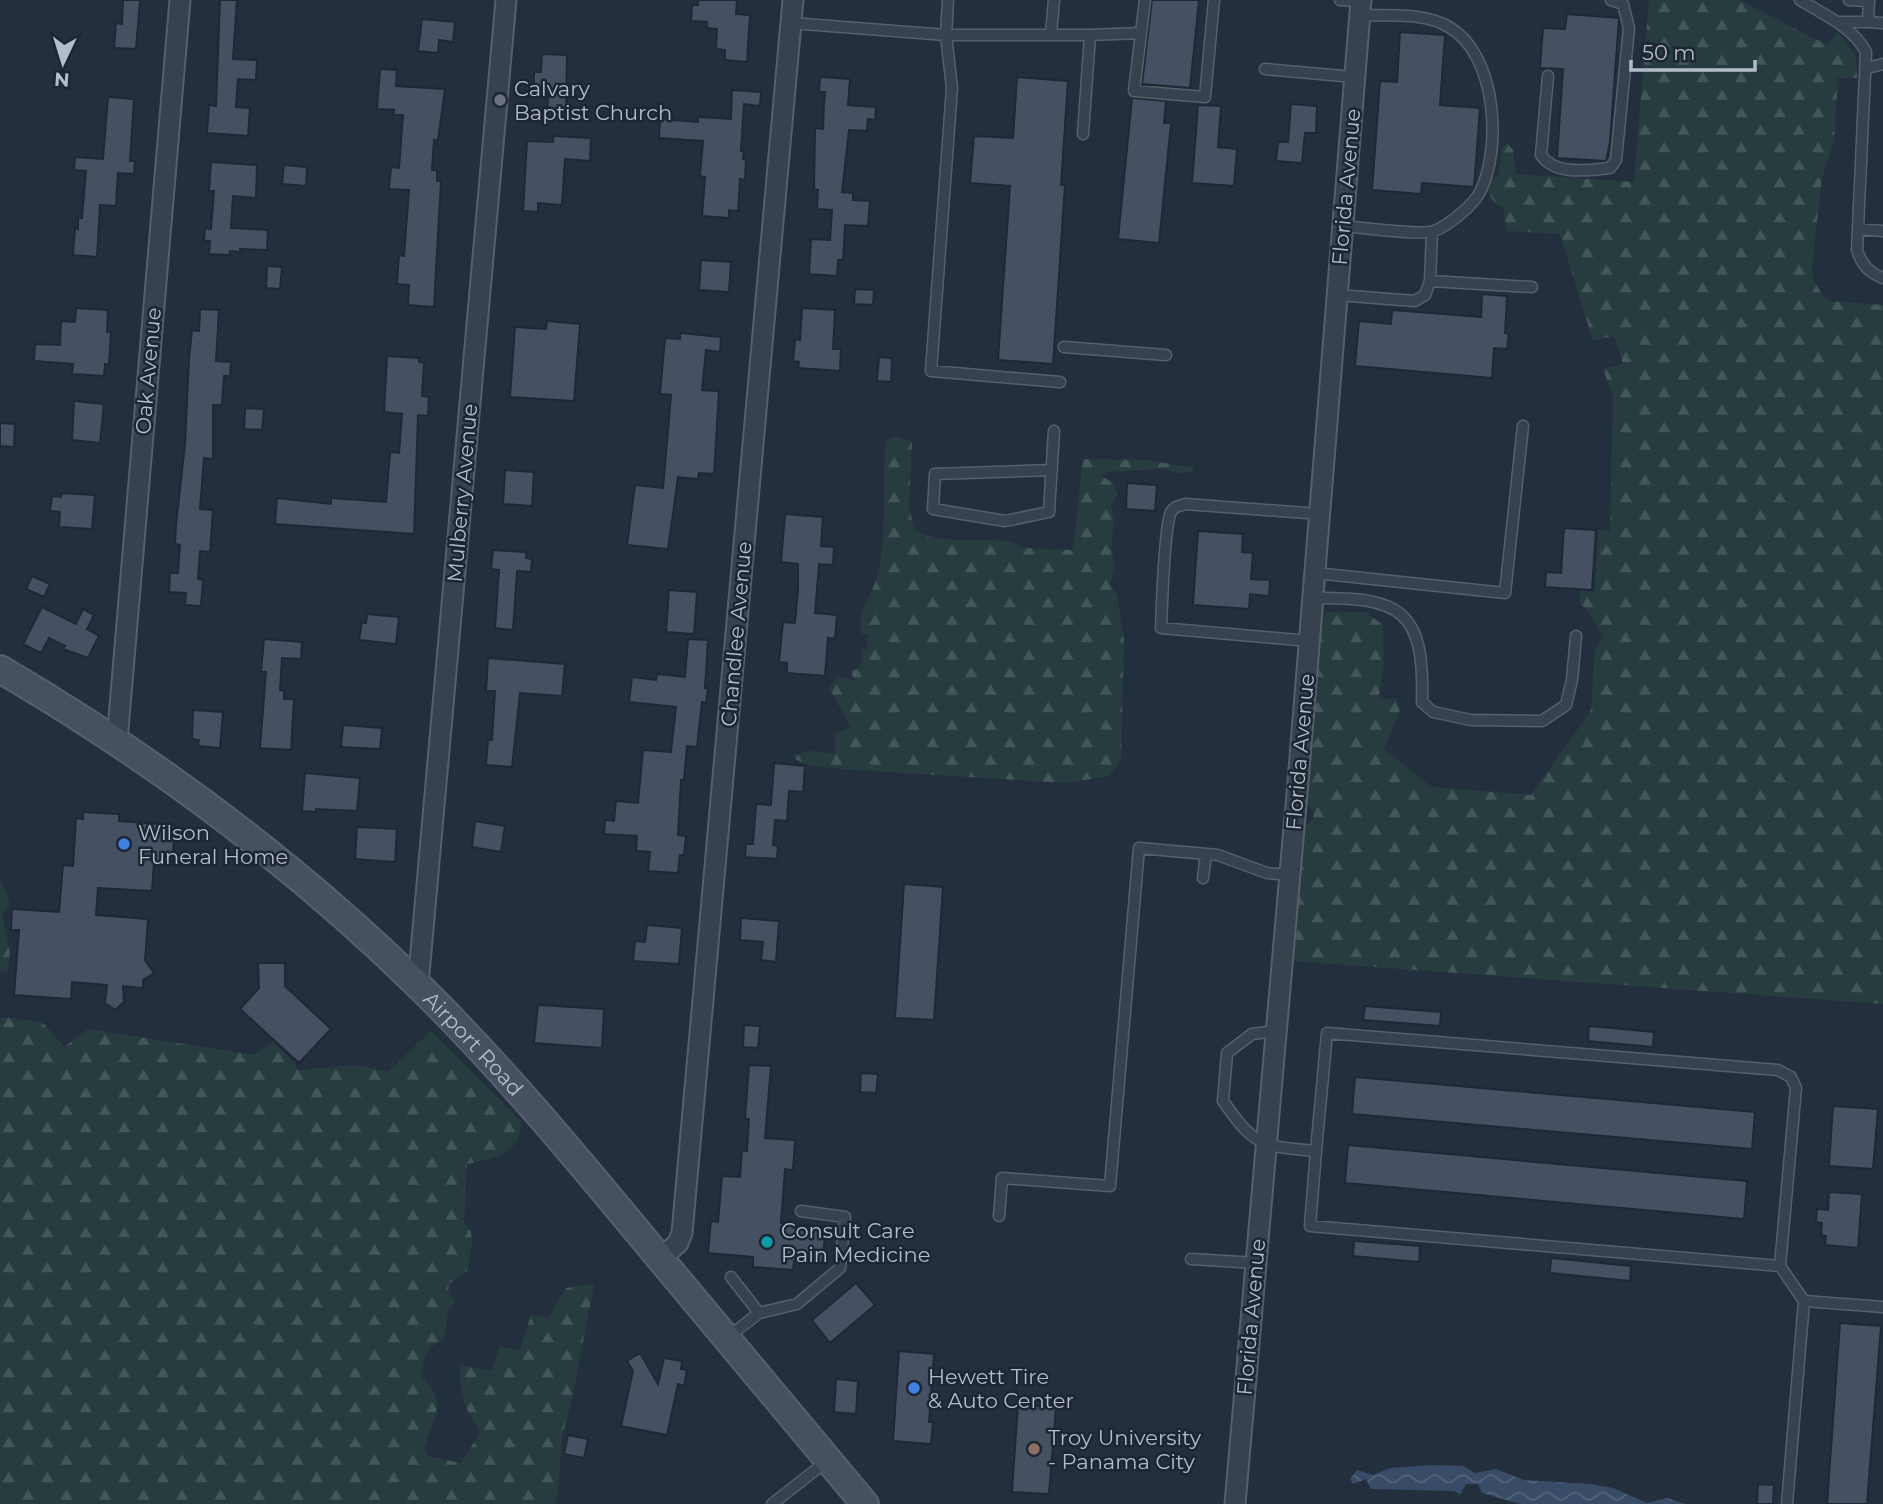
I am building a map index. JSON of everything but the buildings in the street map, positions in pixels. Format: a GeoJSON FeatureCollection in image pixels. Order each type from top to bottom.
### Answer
{"type":"FeatureCollection","features":[{"type":"Feature","properties":{"kind":"main road","name":"Airport Road"},"geometry":{"type":"LineString","coordinates":[[0,669],[117,741],[270,856],[418,985],[523,1094],[865,1504]]}},
{"type":"Feature","properties":{"kind":"street","name":"Oak Avenue"},"geometry":{"type":"LineString","coordinates":[[117,741],[180,0]]}},
{"type":"Feature","properties":{"kind":"street","name":"Mulberry Avenue"},"geometry":{"type":"LineString","coordinates":[[418,985],[506,0]]}},
{"type":"Feature","properties":{"kind":"street","name":"Chandlee Avenue"},"geometry":{"type":"LineString","coordinates":[[660,1259],[678,1244],[682,1233],[793,0]]}},
{"type":"Feature","properties":{"kind":"street","name":"Florida Avenue"},"geometry":{"type":"LineString","coordinates":[[1236,1504],[1310,641],[1360,5]]}},
{"type":"Feature","properties":{"kind":"lane"},"geometry":{"type":"LineString","coordinates":[[948,0],[946,35],[952,88],[930,371],[1060,382]]}},
{"type":"Feature","properties":{"kind":"lane"},"geometry":{"type":"LineString","coordinates":[[1051,34],[1054,0]]}},
{"type":"Feature","properties":{"kind":"lane"},"geometry":{"type":"LineString","coordinates":[[1145,0],[1134,91],[1205,97],[1214,0]]}},
{"type":"Feature","properties":{"kind":"lane"},"geometry":{"type":"LineString","coordinates":[[1340,0],[1451,27],[1485,71],[1493,104],[1489,163],[1481,190],[1469,207],[1432,232],[1343,226]]}},
{"type":"Feature","properties":{"kind":"lane"},"geometry":{"type":"LineString","coordinates":[[1548,76],[1541,155],[1547,164],[1560,169],[1610,168],[1616,160],[1629,28],[1623,4],[1611,0]]}},
{"type":"Feature","properties":{"kind":"lane"},"geometry":{"type":"LineString","coordinates":[[1800,0],[1860,40],[1866,52],[1857,250],[1861,262],[1870,272],[1883,278]]}},
{"type":"Feature","properties":{"kind":"lane"},"geometry":{"type":"LineString","coordinates":[[1849,0],[1869,1],[1868,22]]}},
{"type":"Feature","properties":{"kind":"lane"},"geometry":{"type":"LineString","coordinates":[[1836,22],[1883,23]]}},
{"type":"Feature","properties":{"kind":"lane"},"geometry":{"type":"LineString","coordinates":[[791,23],[946,35],[1141,33]]}},
{"type":"Feature","properties":{"kind":"lane"},"geometry":{"type":"LineString","coordinates":[[1083,134],[1090,35]]}},
{"type":"Feature","properties":{"kind":"lane"},"geometry":{"type":"LineString","coordinates":[[1867,68],[1883,64]]}},
{"type":"Feature","properties":{"kind":"lane"},"geometry":{"type":"LineString","coordinates":[[1265,69],[1354,77]]}},
{"type":"Feature","properties":{"kind":"lane"},"geometry":{"type":"LineString","coordinates":[[1858,229],[1883,231]]}},
{"type":"Feature","properties":{"kind":"lane"},"geometry":{"type":"LineString","coordinates":[[1337,295],[1415,301],[1425,295],[1430,281],[1432,232]]}},
{"type":"Feature","properties":{"kind":"lane"},"geometry":{"type":"LineString","coordinates":[[1430,281],[1532,287]]}},
{"type":"Feature","properties":{"kind":"lane"},"geometry":{"type":"LineString","coordinates":[[1064,346],[1166,355]]}},
{"type":"Feature","properties":{"kind":"lane"},"geometry":{"type":"LineString","coordinates":[[1315,573],[1504,593],[1523,426]]}},
{"type":"Feature","properties":{"kind":"lane"},"geometry":{"type":"LineString","coordinates":[[1052,470],[935,474],[933,509],[1005,521],[1049,512],[1052,470],[1054,431]]}},
{"type":"Feature","properties":{"kind":"lane"},"geometry":{"type":"LineString","coordinates":[[1310,641],[1161,628],[1166,563],[1171,513],[1175,507],[1185,504],[1320,514]]}},
{"type":"Feature","properties":{"kind":"lane"},"geometry":{"type":"LineString","coordinates":[[1313,597],[1358,597],[1391,605],[1410,621],[1420,650],[1422,702],[1433,712],[1471,720],[1542,721],[1566,705],[1572,680],[1576,636]]}},
{"type":"Feature","properties":{"kind":"lane"},"geometry":{"type":"LineString","coordinates":[[999,1216],[1002,1178],[1110,1186],[1139,848],[1206,853],[1227,857],[1267,873],[1290,875]]}},
{"type":"Feature","properties":{"kind":"lane"},"geometry":{"type":"LineString","coordinates":[[1203,878],[1206,853]]}},
{"type":"Feature","properties":{"kind":"lane"},"geometry":{"type":"LineString","coordinates":[[1276,1031],[1252,1034],[1227,1053],[1223,1101],[1239,1125],[1266,1146],[1316,1151]]}},
{"type":"Feature","properties":{"kind":"lane"},"geometry":{"type":"LineString","coordinates":[[1780,1266],[1310,1226],[1327,1033],[1778,1070],[1791,1077],[1796,1096],[1780,1266],[1804,1301],[1787,1504]]}},
{"type":"Feature","properties":{"kind":"lane"},"geometry":{"type":"LineString","coordinates":[[727,1339],[760,1313],[797,1304],[840,1268],[845,1217],[801,1211]]}},
{"type":"Feature","properties":{"kind":"lane"},"geometry":{"type":"LineString","coordinates":[[1191,1259],[1256,1263]]}},
{"type":"Feature","properties":{"kind":"lane"},"geometry":{"type":"LineString","coordinates":[[731,1278],[760,1313]]}},
{"type":"Feature","properties":{"kind":"lane"},"geometry":{"type":"LineString","coordinates":[[1804,1301],[1883,1307]]}},
{"type":"Feature","properties":{"kind":"lane"},"geometry":{"type":"LineString","coordinates":[[772,1504],[828,1460]]}},
{"type":"Feature","properties":{"kind":"green space"},"geometry":{"type":"Polygon","coordinates":[[[1649,0],[1740,0],[1827,45],[1838,32],[1856,56],[1857,78],[1838,78],[1834,140],[1822,178],[1812,265],[1813,280],[1824,297],[1832,301],[1883,305],[1883,1004],[1291,961],[1303,827],[1313,820],[1314,811],[1307,804],[1323,612],[1365,612],[1383,625],[1384,664],[1379,696],[1384,700],[1396,698],[1400,710],[1384,749],[1432,787],[1531,795],[1591,710],[1595,650],[1603,637],[1587,609],[1580,604],[1580,591],[1595,591],[1598,530],[1610,531],[1613,397],[1603,369],[1623,364],[1614,336],[1593,341],[1560,234],[1507,231],[1503,208],[1491,197],[1489,180],[1499,175],[1501,149],[1507,143],[1513,150],[1516,174],[1634,182],[1649,0]]]}},
{"type":"Feature","properties":{"kind":"green space"},"geometry":{"type":"Polygon","coordinates":[[[894,436],[912,442],[909,508],[915,531],[935,539],[1010,541],[1021,548],[1073,550],[1083,459],[1146,460],[1193,468],[1193,472],[1177,473],[1163,469],[1106,472],[1101,476],[1112,482],[1118,494],[1111,507],[1114,520],[1111,547],[1115,565],[1110,585],[1117,595],[1124,640],[1121,760],[1109,776],[1065,783],[841,769],[808,765],[793,758],[795,754],[812,751],[835,754],[835,734],[851,727],[829,688],[838,677],[854,680],[851,671],[857,669],[863,661],[860,649],[867,649],[868,635],[861,633],[861,616],[879,571],[885,451],[887,440],[894,436]]]}},
{"type":"Feature","properties":{"kind":"green space"},"geometry":{"type":"Polygon","coordinates":[[[0,880],[10,902],[2,916],[10,953],[7,972],[0,971],[0,880]]]}},
{"type":"Feature","properties":{"kind":"green space"},"geometry":{"type":"Polygon","coordinates":[[[0,1017],[42,1022],[64,1047],[88,1029],[254,1055],[273,1042],[296,1064],[298,1070],[354,1065],[388,1072],[431,1031],[521,1121],[520,1132],[511,1148],[496,1157],[467,1164],[464,1223],[471,1232],[472,1244],[467,1271],[449,1284],[448,1291],[455,1303],[448,1311],[444,1340],[429,1350],[423,1364],[421,1377],[430,1386],[437,1403],[424,1449],[429,1456],[460,1463],[481,1432],[464,1400],[460,1382],[461,1365],[492,1371],[500,1346],[520,1350],[531,1315],[548,1318],[566,1288],[594,1284],[572,1400],[562,1436],[555,1504],[0,1504],[0,1017]]]}},
{"type":"Feature","properties":{"kind":"water"},"geometry":{"type":"Polygon","coordinates":[[[1463,1466],[1475,1473],[1496,1469],[1524,1480],[1613,1488],[1647,1503],[1667,1498],[1685,1504],[1520,1504],[1482,1493],[1478,1484],[1466,1484],[1460,1494],[1454,1491],[1371,1489],[1366,1479],[1353,1484],[1350,1479],[1357,1470],[1373,1475],[1390,1468],[1463,1466]]]}},
{"type":"Feature","properties":{"kind":"place","name":"Calvary Baptist Church"},"geometry":{"type":"Point","coordinates":[500,100]}},
{"type":"Feature","properties":{"kind":"place","name":"Wilson Funeral Home"},"geometry":{"type":"Point","coordinates":[124,844]}},
{"type":"Feature","properties":{"kind":"place","name":"Consult Care Pain Medicine"},"geometry":{"type":"Point","coordinates":[767,1242]}},
{"type":"Feature","properties":{"kind":"place","name":"Hewett Tire & Auto Center"},"geometry":{"type":"Point","coordinates":[914,1388]}},
{"type":"Feature","properties":{"kind":"place","name":"Troy University - Panama City"},"geometry":{"type":"Point","coordinates":[1034,1449]}}]}
